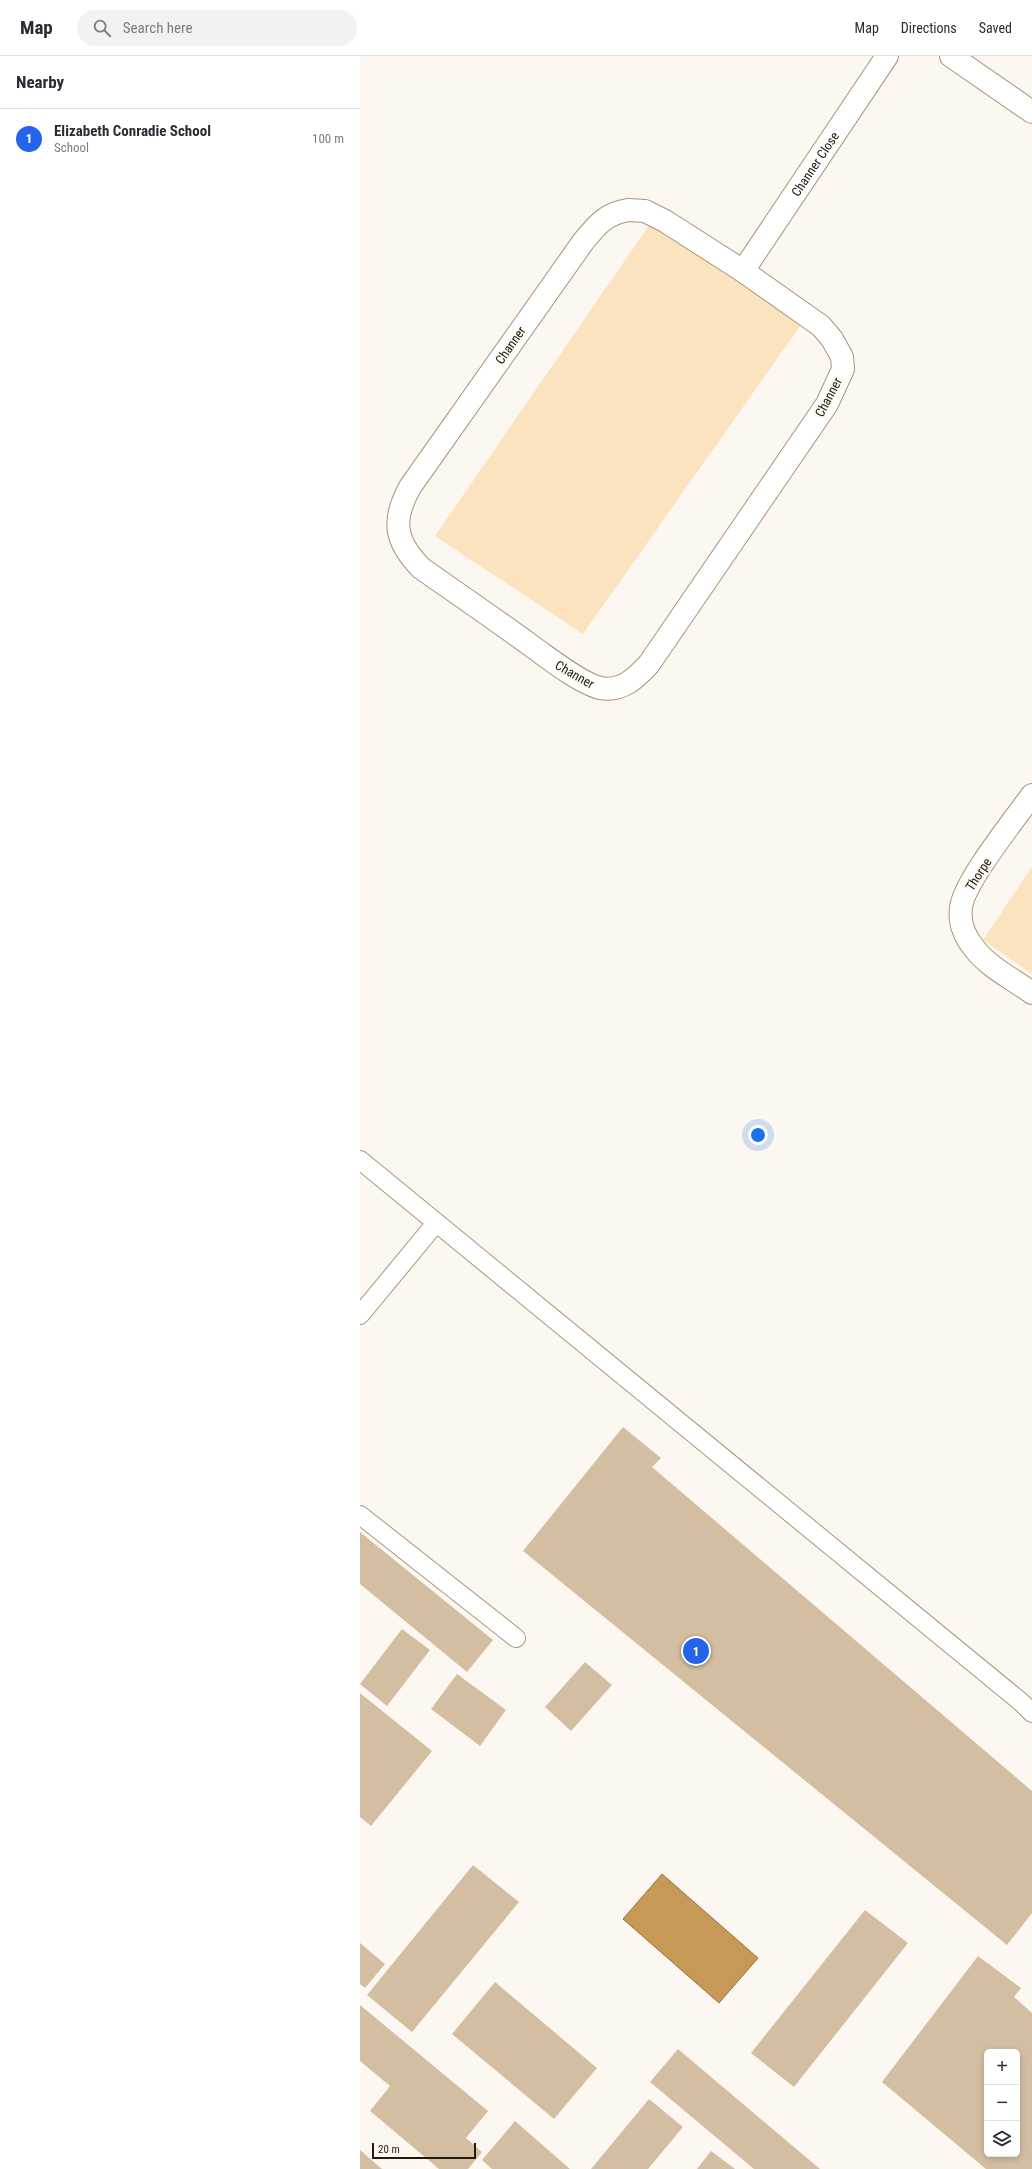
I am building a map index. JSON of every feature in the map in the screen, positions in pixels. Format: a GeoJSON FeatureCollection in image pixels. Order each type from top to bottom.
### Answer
{"type":"FeatureCollection","features":[{"type":"Feature","properties":{"kind":"street","name":"Channer Close"},"geometry":{"type":"LineString","coordinates":[[743,271],[886,56]]}},
{"type":"Feature","properties":{"kind":"street"},"geometry":{"type":"LineString","coordinates":[[951,56],[1032,112]]}},
{"type":"Feature","properties":{"kind":"street","name":"Channer"},"geometry":{"type":"LineString","coordinates":[[630,210],[645,211],[665,220],[743,271],[822,326],[832,339],[842,357],[843,369],[827,404],[649,664],[637,678],[626,685],[612,688],[600,688],[561,667],[421,568],[408,554],[401,542],[398,530],[400,505],[410,487],[582,242],[605,218],[616,212],[630,210]]}},
{"type":"Feature","properties":{"kind":"street","name":"Thorpe"},"geometry":{"type":"LineString","coordinates":[[1032,795],[964,895],[961,908],[961,921],[965,935],[984,959],[1032,993]]}},
{"type":"Feature","properties":{"kind":"lane"},"geometry":{"type":"LineString","coordinates":[[360,1160],[1021,1702],[1032,1713]]}},
{"type":"Feature","properties":{"kind":"lane"},"geometry":{"type":"LineString","coordinates":[[360,1316],[436,1223]]}},
{"type":"Feature","properties":{"kind":"lane"},"geometry":{"type":"LineString","coordinates":[[360,1515],[516,1638]]}},
{"type":"Feature","properties":{"kind":"shaded area"},"geometry":{"type":"Polygon","coordinates":[[[652,221],[803,322],[583,634],[435,536],[652,221]]]}},
{"type":"Feature","properties":{"kind":"shaded area"},"geometry":{"type":"Polygon","coordinates":[[[1032,867],[1032,974],[983,940],[1032,867]]]}},
{"type":"Feature","properties":{"kind":"shaded area"},"geometry":{"type":"Polygon","coordinates":[[[662,1874],[758,1958],[719,2003],[623,1919],[662,1874]]]}},
{"type":"Feature","properties":{"kind":"building"},"geometry":{"type":"Polygon","coordinates":[[[623,1427],[661,1458],[652,1467],[1032,1791],[1032,1913],[1007,1945],[523,1551],[623,1427]]]}},
{"type":"Feature","properties":{"kind":"building"},"geometry":{"type":"Polygon","coordinates":[[[360,1532],[493,1640],[467,1672],[360,1584],[360,1532]]]}},
{"type":"Feature","properties":{"kind":"building"},"geometry":{"type":"Polygon","coordinates":[[[402,1629],[430,1650],[387,1706],[360,1684],[402,1629]]]}},
{"type":"Feature","properties":{"kind":"building"},"geometry":{"type":"Polygon","coordinates":[[[585,1662],[612,1685],[571,1731],[545,1707],[585,1662]]]}},
{"type":"Feature","properties":{"kind":"building"},"geometry":{"type":"Polygon","coordinates":[[[457,1674],[506,1710],[480,1746],[431,1709],[457,1674]]]}},
{"type":"Feature","properties":{"kind":"building"},"geometry":{"type":"Polygon","coordinates":[[[360,1693],[432,1751],[371,1826],[360,1817],[360,1693]]]}},
{"type":"Feature","properties":{"kind":"building"},"geometry":{"type":"Polygon","coordinates":[[[473,1865],[519,1902],[412,2032],[367,1995],[473,1865]]]}},
{"type":"Feature","properties":{"kind":"building"},"geometry":{"type":"Polygon","coordinates":[[[865,1910],[908,1943],[794,2087],[751,2053],[865,1910]]]}},
{"type":"Feature","properties":{"kind":"building"},"geometry":{"type":"Polygon","coordinates":[[[360,1943],[385,1964],[365,1988],[360,1984],[360,1943]]]}},
{"type":"Feature","properties":{"kind":"building"},"geometry":{"type":"Polygon","coordinates":[[[978,1956],[1021,1988],[1014,1997],[1032,2013],[1032,2169],[986,2169],[882,2082],[978,1956]]]}},
{"type":"Feature","properties":{"kind":"building"},"geometry":{"type":"Polygon","coordinates":[[[495,1982],[597,2068],[554,2119],[452,2034],[495,1982]]]}},
{"type":"Feature","properties":{"kind":"building"},"geometry":{"type":"Polygon","coordinates":[[[360,2005],[488,2111],[466,2138],[482,2152],[468,2169],[439,2169],[370,2111],[390,2086],[360,2061],[360,2005]]]}},
{"type":"Feature","properties":{"kind":"building"},"geometry":{"type":"Polygon","coordinates":[[[678,2049],[820,2169],[754,2169],[650,2082],[678,2049]]]}},
{"type":"Feature","properties":{"kind":"building"},"geometry":{"type":"Polygon","coordinates":[[[649,2099],[683,2127],[648,2169],[591,2169],[649,2099]]]}},
{"type":"Feature","properties":{"kind":"building"},"geometry":{"type":"Polygon","coordinates":[[[515,2121],[570,2169],[492,2169],[482,2160],[515,2121]]]}},
{"type":"Feature","properties":{"kind":"building"},"geometry":{"type":"Polygon","coordinates":[[[360,2150],[382,2169],[360,2169],[360,2150]]]}},
{"type":"Feature","properties":{"kind":"building"},"geometry":{"type":"Polygon","coordinates":[[[711,2151],[735,2169],[697,2169],[711,2151]]]}},
{"type":"Feature","properties":{"kind":"place","name":"Elizabeth Conradie School"},"geometry":{"type":"Point","coordinates":[696,1651]}}]}
